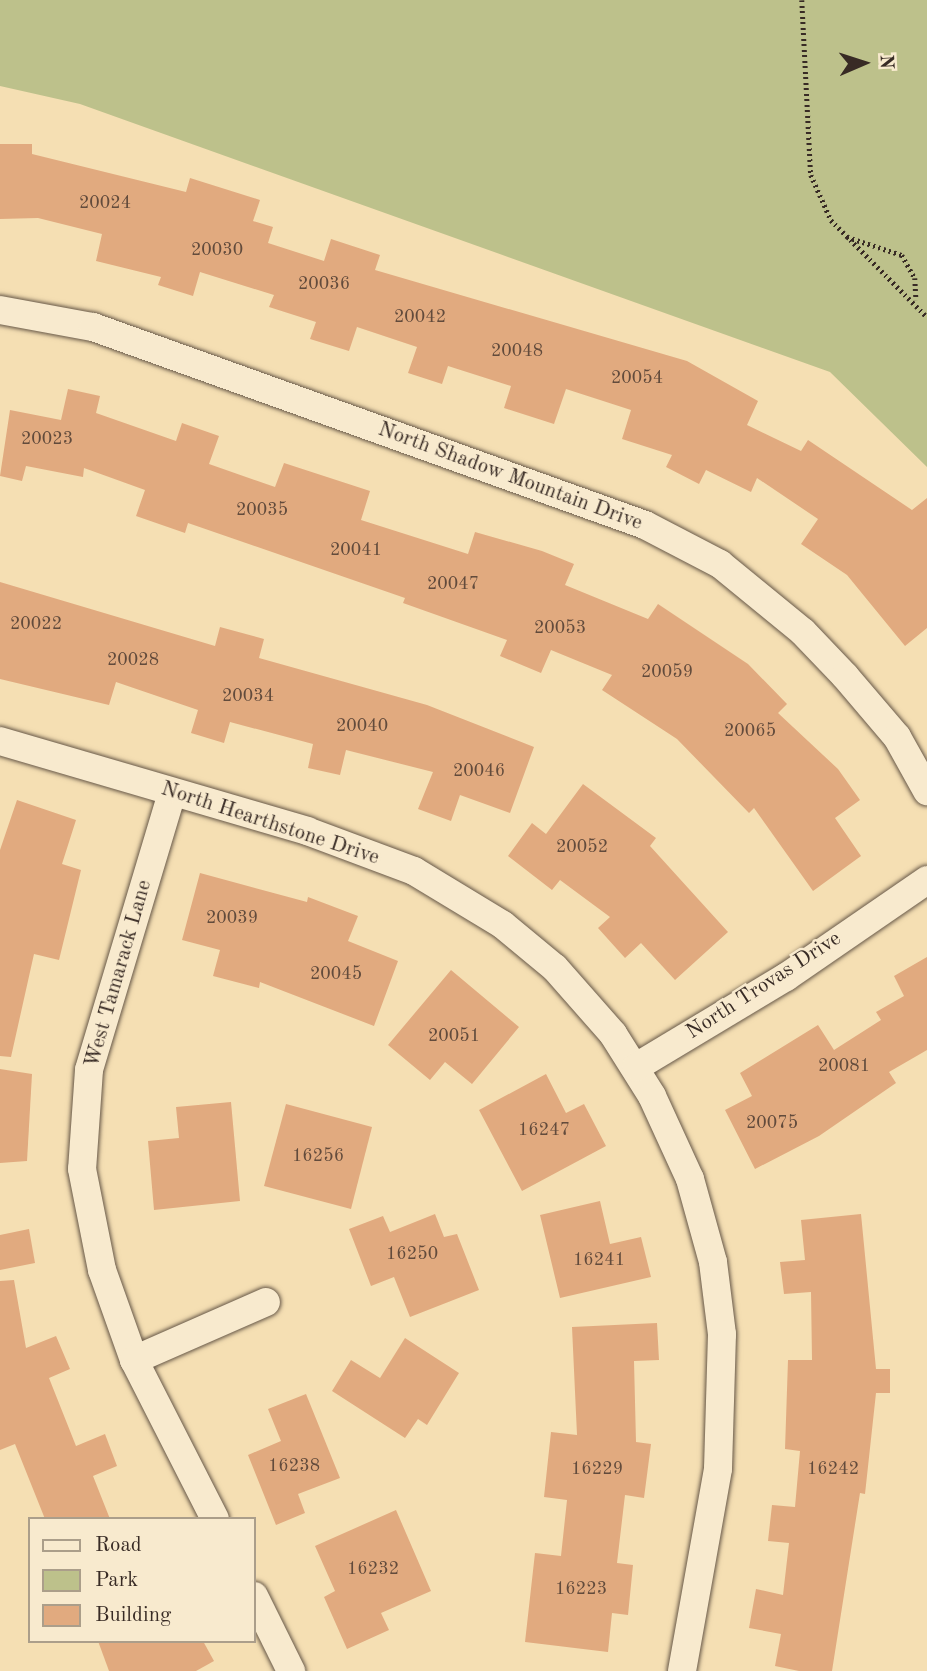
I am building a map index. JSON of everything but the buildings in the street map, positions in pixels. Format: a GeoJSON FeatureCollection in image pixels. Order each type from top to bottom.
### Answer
{"type":"FeatureCollection","features":[{"type":"Feature","properties":{"kind":"street","name":"North Shadow Mountain Drive"},"geometry":{"type":"LineString","coordinates":[[0,310],[93,327],[645,525],[709,558],[803,632],[845,676],[897,737],[927,790]]}},
{"type":"Feature","properties":{"kind":"street","name":"North Hearthstone Drive"},"geometry":{"type":"LineString","coordinates":[[0,741],[307,831],[456,893],[555,968],[636,1067],[690,1179],[713,1262],[722,1334],[718,1469],[682,1671]]}},
{"type":"Feature","properties":{"kind":"street","name":"West Tamarack Lane"},"geometry":{"type":"LineString","coordinates":[[172,793],[89,1070],[82,1169],[102,1270],[134,1360],[214,1517]]}},
{"type":"Feature","properties":{"kind":"street","name":"North Trovas Drive"},"geometry":{"type":"LineString","coordinates":[[636,1067],[786,977],[927,880]]}},
{"type":"Feature","properties":{"kind":"street"},"geometry":{"type":"LineString","coordinates":[[134,1360],[266,1302]]}},
{"type":"Feature","properties":{"kind":"street"},"geometry":{"type":"LineString","coordinates":[[256,1599],[291,1671]]}},
{"type":"Feature","properties":{"kind":"path"},"geometry":{"type":"LineString","coordinates":[[802,0],[811,175],[845,236],[916,301],[927,317]]}},
{"type":"Feature","properties":{"kind":"path"},"geometry":{"type":"LineString","coordinates":[[845,236],[902,255],[915,278],[916,301]]}},
{"type":"Feature","properties":{"kind":"green space"},"geometry":{"type":"Polygon","coordinates":[[[0,0],[927,0],[927,467],[830,372],[80,104],[0,86],[0,0]]]}}]}
